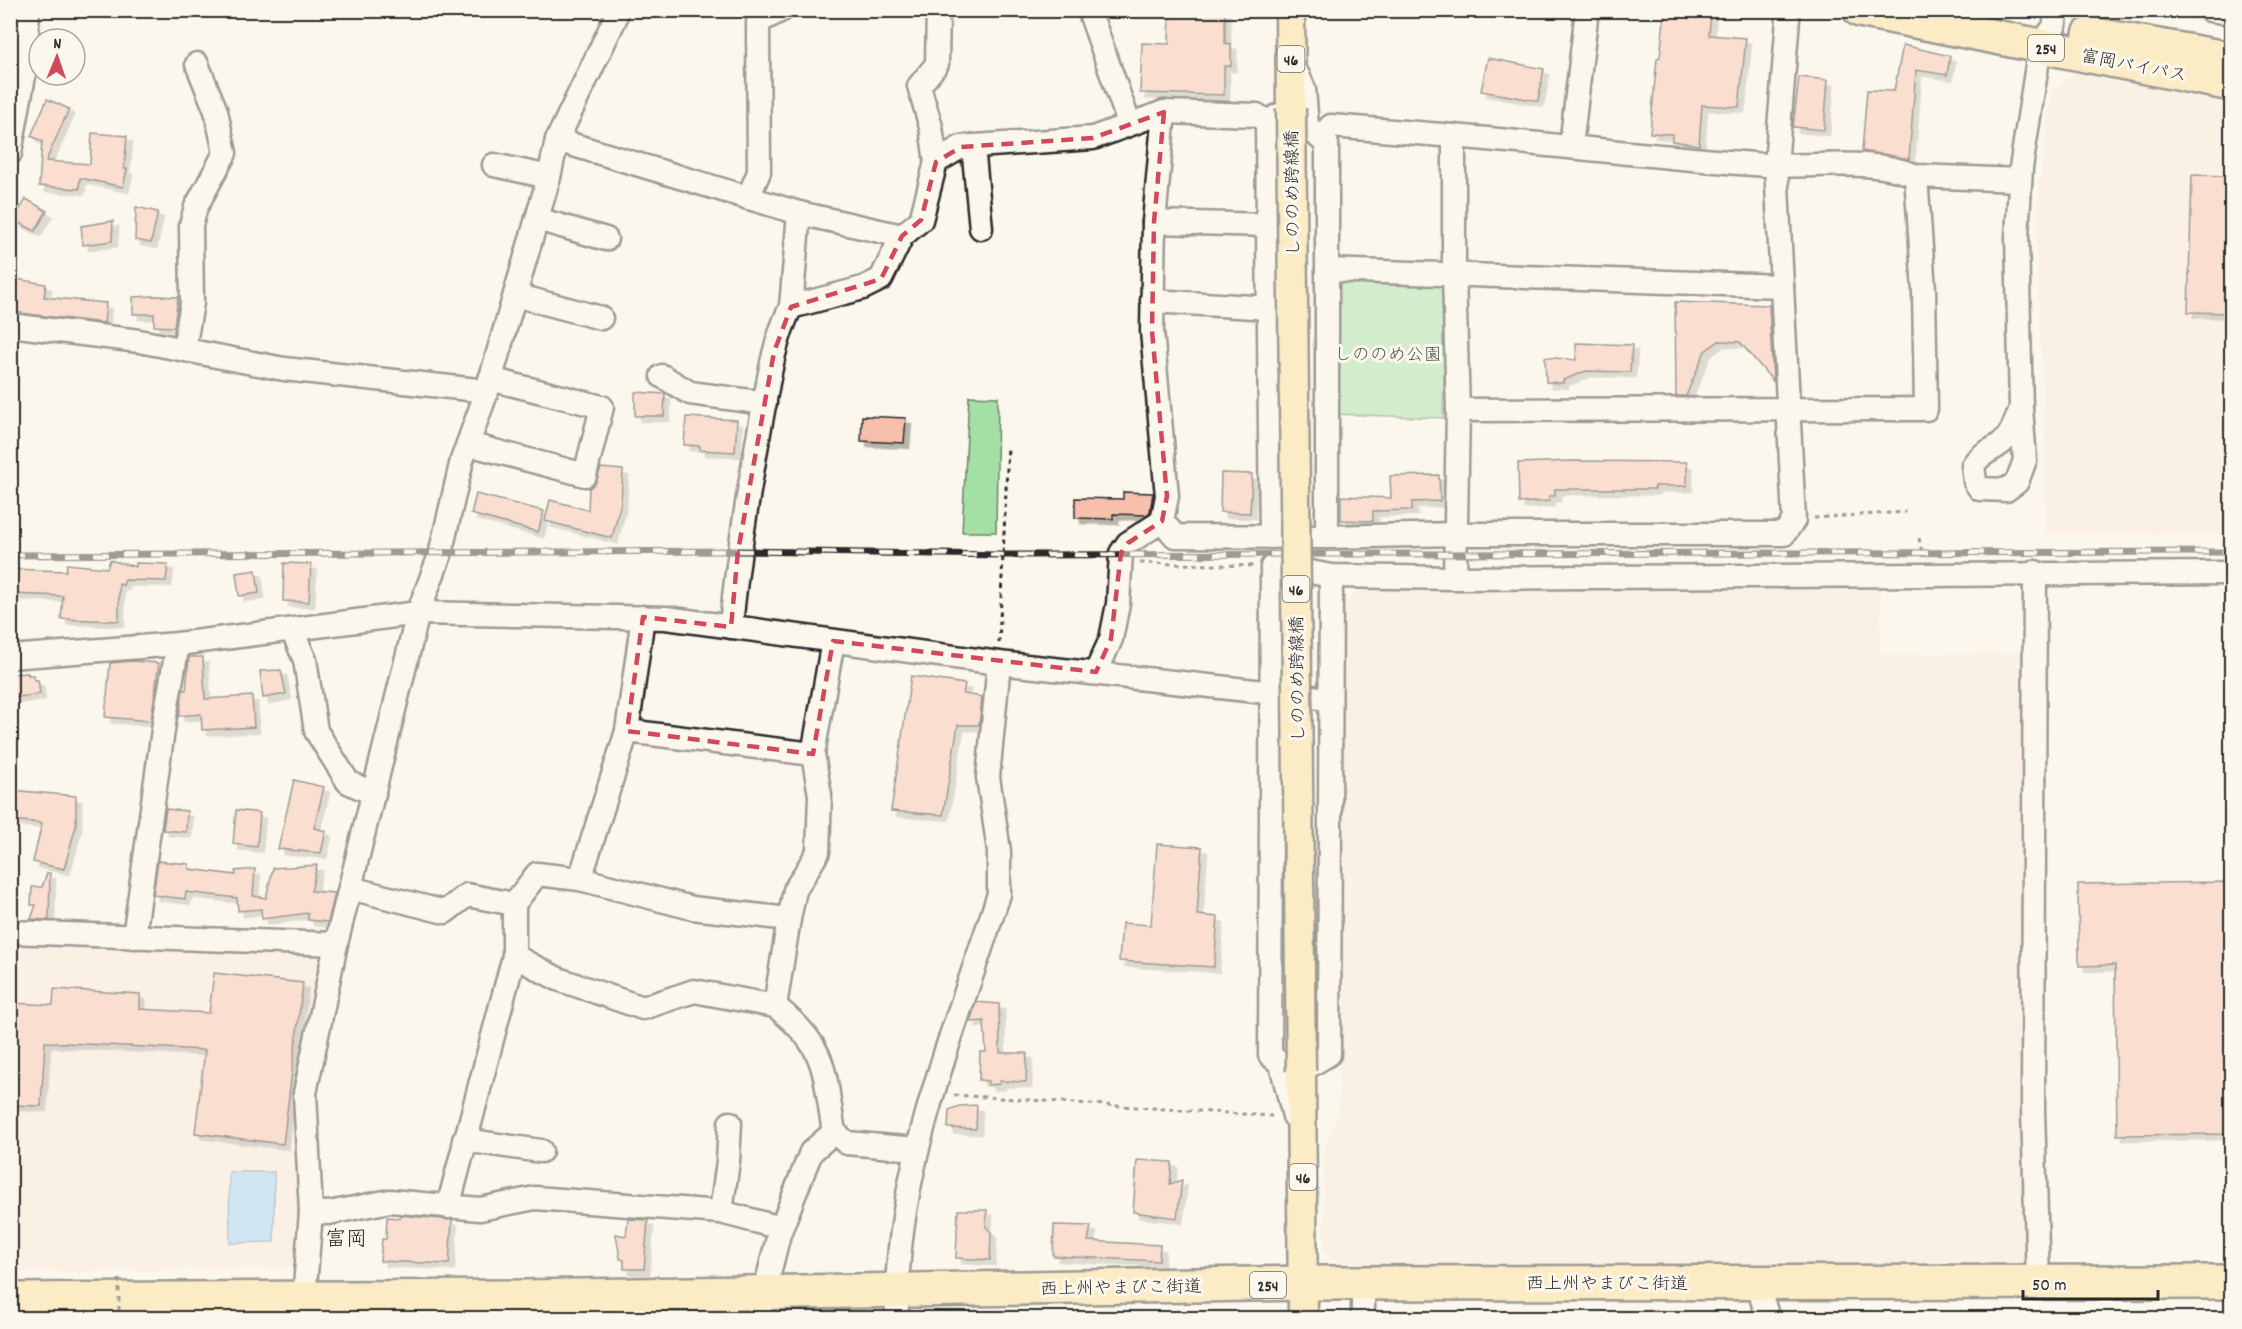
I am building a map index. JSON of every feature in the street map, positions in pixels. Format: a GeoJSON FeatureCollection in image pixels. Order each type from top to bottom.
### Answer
{"type":"FeatureCollection","features":[{"type":"Feature","properties":{"kind":"highway","name":"富岡バイパス"},"geometry":{"type":"LineString","coordinates":[[1860,10],[2050,28],[2232,59]]}},
{"type":"Feature","properties":{"kind":"highway","name":"富岡バイパス"},"geometry":{"type":"LineString","coordinates":[[1976,10],[2050,28],[2232,84]]}},
{"type":"Feature","properties":{"kind":"highway","name":"西上州やまびこ街道"},"geometry":{"type":"LineString","coordinates":[[10,1300],[67,1309],[253,1309],[304,1299],[505,1308],[896,1305],[1304,1283],[2232,1282]]}},
{"type":"Feature","properties":{"kind":"main road","name":"46"},"geometry":{"type":"LineString","coordinates":[[1279,115],[1291,57],[1290,10]]}},
{"type":"Feature","properties":{"kind":"main road","name":"しののめ跨線橋"},"geometry":{"type":"LineString","coordinates":[[1279,115],[1301,1071]]}},
{"type":"Feature","properties":{"kind":"main road","name":"46"},"geometry":{"type":"LineString","coordinates":[[1301,1071],[1303,1318]]}},
{"type":"Feature","properties":{"kind":"street"},"geometry":{"type":"LineString","coordinates":[[304,1299],[311,1212],[305,1093],[336,944],[418,613],[440,555],[468,444],[489,385],[549,177],[557,140],[615,19],[616,10]]}},
{"type":"Feature","properties":{"kind":"street"},"geometry":{"type":"LineString","coordinates":[[748,198],[759,172],[758,22],[782,10]]}},
{"type":"Feature","properties":{"kind":"street"},"geometry":{"type":"LineString","coordinates":[[791,307],[863,288],[881,279],[902,236],[921,220],[936,162],[931,127],[919,86],[937,64],[938,10]]}},
{"type":"Feature","properties":{"kind":"street"},"geometry":{"type":"LineString","coordinates":[[1089,10],[1129,123]]}},
{"type":"Feature","properties":{"kind":"street"},"geometry":{"type":"LineString","coordinates":[[1571,146],[1587,10]]}},
{"type":"Feature","properties":{"kind":"street"},"geometry":{"type":"LineString","coordinates":[[2210,10],[2232,13]]}},
{"type":"Feature","properties":{"kind":"street"},"geometry":{"type":"LineString","coordinates":[[10,153],[25,70],[22,17]]}},
{"type":"Feature","properties":{"kind":"street"},"geometry":{"type":"LineString","coordinates":[[1162,521],[1175,536],[1784,534],[1794,520],[1776,165],[1788,19]]}},
{"type":"Feature","properties":{"kind":"street"},"geometry":{"type":"LineString","coordinates":[[2020,408],[2017,237],[2021,174],[2050,28]]}},
{"type":"Feature","properties":{"kind":"street"},"geometry":{"type":"LineString","coordinates":[[1291,57],[1304,89],[1307,126],[1327,144],[1327,537]]}},
{"type":"Feature","properties":{"kind":"street"},"geometry":{"type":"LineString","coordinates":[[184,349],[192,303],[191,225],[196,207],[225,153],[216,111],[197,64]]}},
{"type":"Feature","properties":{"kind":"street"},"geometry":{"type":"LineString","coordinates":[[936,162],[961,147],[1094,138],[1129,123],[1164,112],[1279,115],[1265,144],[1269,225],[1271,537]]}},
{"type":"Feature","properties":{"kind":"street"},"geometry":{"type":"LineString","coordinates":[[1096,672],[1111,639],[1118,604],[1121,553],[1128,543],[1162,521],[1167,496],[1152,332],[1154,222],[1164,112]]}},
{"type":"Feature","properties":{"kind":"street"},"geometry":{"type":"LineString","coordinates":[[1320,138],[1331,126],[1571,146],[1685,159],[1776,165],[1859,166],[1901,170],[1917,176],[2021,174]]}},
{"type":"Feature","properties":{"kind":"street"},"geometry":{"type":"LineString","coordinates":[[1454,136],[1454,276],[1458,410],[1455,578]]}},
{"type":"Feature","properties":{"kind":"street"},"geometry":{"type":"LineString","coordinates":[[557,140],[799,213],[902,236]]}},
{"type":"Feature","properties":{"kind":"street"},"geometry":{"type":"LineString","coordinates":[[973,146],[981,228]]}},
{"type":"Feature","properties":{"kind":"street"},"geometry":{"type":"LineString","coordinates":[[494,165],[549,177]]}},
{"type":"Feature","properties":{"kind":"street"},"geometry":{"type":"LineString","coordinates":[[1458,410],[1926,409],[1924,290],[1917,176]]}},
{"type":"Feature","properties":{"kind":"street"},"geometry":{"type":"LineString","coordinates":[[730,627],[738,551],[774,352],[791,307],[799,213]]}},
{"type":"Feature","properties":{"kind":"street"},"geometry":{"type":"LineString","coordinates":[[537,219],[606,239]]}},
{"type":"Feature","properties":{"kind":"street"},"geometry":{"type":"LineString","coordinates":[[1154,222],[1269,225]]}},
{"type":"Feature","properties":{"kind":"street"},"geometry":{"type":"LineString","coordinates":[[1327,270],[1782,286]]}},
{"type":"Feature","properties":{"kind":"street"},"geometry":{"type":"LineString","coordinates":[[514,295],[601,318]]}},
{"type":"Feature","properties":{"kind":"street"},"geometry":{"type":"LineString","coordinates":[[1152,301],[1270,308]]}},
{"type":"Feature","properties":{"kind":"street"},"geometry":{"type":"LineString","coordinates":[[10,326],[184,349],[284,369],[489,385],[602,407],[585,475],[468,444]]}},
{"type":"Feature","properties":{"kind":"street"},"geometry":{"type":"LineString","coordinates":[[662,376],[690,393],[765,403]]}},
{"type":"Feature","properties":{"kind":"street"},"geometry":{"type":"LineString","coordinates":[[1302,1146],[1281,1065],[1270,1054],[1272,567],[1331,576],[1455,578],[2035,572],[2232,573]]}},
{"type":"Feature","properties":{"kind":"street"},"geometry":{"type":"LineString","coordinates":[[2035,572],[2033,1109],[2038,1283]]}},
{"type":"Feature","properties":{"kind":"street"},"geometry":{"type":"LineString","coordinates":[[1301,1071],[1329,1054],[1331,576]]}},
{"type":"Feature","properties":{"kind":"street"},"geometry":{"type":"LineString","coordinates":[[10,657],[178,645],[418,613],[643,617],[999,663],[1329,699]]}},
{"type":"Feature","properties":{"kind":"street"},"geometry":{"type":"LineString","coordinates":[[580,879],[627,732],[643,617]]}},
{"type":"Feature","properties":{"kind":"street"},"geometry":{"type":"LineString","coordinates":[[292,630],[305,660],[316,731],[348,782],[374,794]]}},
{"type":"Feature","properties":{"kind":"street"},"geometry":{"type":"LineString","coordinates":[[775,1006],[795,890],[818,852],[820,795],[813,754],[833,641]]}},
{"type":"Feature","properties":{"kind":"street"},"geometry":{"type":"LineString","coordinates":[[134,937],[165,716],[178,645]]}},
{"type":"Feature","properties":{"kind":"street"},"geometry":{"type":"LineString","coordinates":[[896,1305],[897,1264],[916,1149],[999,894],[999,851],[988,777],[999,663]]}},
{"type":"Feature","properties":{"kind":"street"},"geometry":{"type":"LineString","coordinates":[[627,732],[813,754]]}},
{"type":"Feature","properties":{"kind":"street"},"geometry":{"type":"LineString","coordinates":[[448,1207],[514,956],[514,904],[537,874],[580,879],[692,908],[789,919]]}},
{"type":"Feature","properties":{"kind":"street"},"geometry":{"type":"LineString","coordinates":[[350,888],[445,912],[467,895],[514,904]]}},
{"type":"Feature","properties":{"kind":"street"},"geometry":{"type":"LineString","coordinates":[[10,932],[336,944]]}},
{"type":"Feature","properties":{"kind":"street"},"geometry":{"type":"LineString","coordinates":[[514,956],[558,979],[643,1008],[694,991],[775,1006],[811,1039],[823,1062],[834,1132],[847,1143],[916,1149]]}},
{"type":"Feature","properties":{"kind":"street"},"geometry":{"type":"LineString","coordinates":[[721,1212],[728,1161],[730,1123]]}},
{"type":"Feature","properties":{"kind":"street"},"geometry":{"type":"LineString","coordinates":[[761,1306],[781,1228],[811,1152],[834,1132]]}},
{"type":"Feature","properties":{"kind":"street"},"geometry":{"type":"LineString","coordinates":[[464,1140],[541,1151]]}},
{"type":"Feature","properties":{"kind":"street"},"geometry":{"type":"LineString","coordinates":[[311,1212],[329,1213],[390,1202],[480,1209],[535,1198],[721,1212],[781,1228]]}},
{"type":"Feature","properties":{"kind":"street"},"geometry":{"type":"LineString","coordinates":[[1363,1283],[1363,1318]]}},
{"type":"Feature","properties":{"kind":"street"},"geometry":{"type":"LineString","coordinates":[[1757,1283],[1768,1318]]}},
{"type":"Feature","properties":{"kind":"path"},"geometry":{"type":"LineString","coordinates":[[999,663],[1008,446]]}},
{"type":"Feature","properties":{"kind":"path"},"geometry":{"type":"LineString","coordinates":[[1794,520],[1906,512]]}},
{"type":"Feature","properties":{"kind":"path"},"geometry":{"type":"LineString","coordinates":[[1121,563],[1272,567]]}},
{"type":"Feature","properties":{"kind":"path"},"geometry":{"type":"LineString","coordinates":[[934,1094],[1272,1116]]}},
{"type":"Feature","properties":{"kind":"path"},"geometry":{"type":"LineString","coordinates":[[119,1279],[119,1318]]}},
{"type":"Feature","properties":{"kind":"highlighted area"},"geometry":{"type":"Polygon","coordinates":[[[1164,112],[1154,222],[1152,331],[1167,496],[1162,521],[1128,543],[1121,553],[1111,639],[1096,672],[833,641],[813,754],[627,731],[643,617],[731,627],[738,551],[774,352],[785,319],[791,307],[881,279],[902,236],[921,220],[936,162],[961,147],[1093,138],[1164,112]]]}},
{"type":"Feature","properties":{"kind":"shaded area"},"geometry":{"type":"Polygon","coordinates":[[[2141,11],[2231,11],[2231,28],[2141,11]]]}},
{"type":"Feature","properties":{"kind":"shaded area"},"geometry":{"type":"Polygon","coordinates":[[[2075,73],[2231,103],[2231,534],[2046,533],[2046,456],[2036,252],[2039,186],[2052,92],[2075,73]]]}},
{"type":"Feature","properties":{"kind":"shaded area"},"geometry":{"type":"Polygon","coordinates":[[[1881,584],[1880,654],[2026,653],[2027,1264],[1340,1266],[1324,1250],[1324,1150],[1339,1110],[1334,612],[1359,590],[1881,584]]]}},
{"type":"Feature","properties":{"kind":"shaded area"},"geometry":{"type":"Polygon","coordinates":[[[11,937],[314,954],[321,968],[304,1254],[286,1268],[11,1272],[11,937]]]}},
{"type":"Feature","properties":{"kind":"green space","name":"しののめ公園"},"geometry":{"type":"Polygon","coordinates":[[[1342,283],[1437,283],[1446,293],[1443,418],[1332,414],[1332,294],[1342,283]]]}},
{"type":"Feature","properties":{"kind":"green space"},"geometry":{"type":"Polygon","coordinates":[[[969,396],[998,397],[996,532],[962,532],[969,396]]]}},
{"type":"Feature","properties":{"kind":"water"},"geometry":{"type":"Polygon","coordinates":[[[229,1172],[274,1172],[274,1242],[230,1243],[229,1172]]]}},
{"type":"Feature","properties":{"kind":"building"},"geometry":{"type":"Polygon","coordinates":[[[1170,10],[1225,10],[1225,43],[1231,44],[1231,66],[1224,66],[1224,95],[1140,93],[1142,43],[1169,44],[1170,10]]]}},
{"type":"Feature","properties":{"kind":"building"},"geometry":{"type":"Polygon","coordinates":[[[1665,10],[1711,10],[1709,35],[1746,38],[1739,107],[1702,105],[1699,145],[1672,141],[1672,134],[1650,133],[1657,58],[1660,57],[1665,10]]]}},
{"type":"Feature","properties":{"kind":"building"},"geometry":{"type":"Polygon","coordinates":[[[1903,45],[1950,56],[1947,75],[1916,70],[1909,159],[1862,151],[1867,90],[1894,91],[1903,45]]]}},
{"type":"Feature","properties":{"kind":"building"},"geometry":{"type":"Polygon","coordinates":[[[1488,58],[1544,69],[1538,101],[1481,91],[1488,58]]]}},
{"type":"Feature","properties":{"kind":"building"},"geometry":{"type":"Polygon","coordinates":[[[1799,77],[1828,80],[1824,130],[1793,127],[1799,77]]]}},
{"type":"Feature","properties":{"kind":"building"},"geometry":{"type":"Polygon","coordinates":[[[47,99],[69,109],[46,161],[90,164],[92,133],[127,136],[124,169],[127,169],[123,187],[80,178],[79,189],[39,186],[42,141],[31,136],[47,99]]]}},
{"type":"Feature","properties":{"kind":"building"},"geometry":{"type":"Polygon","coordinates":[[[2192,175],[2232,176],[2232,313],[2188,312],[2192,175]]]}},
{"type":"Feature","properties":{"kind":"building"},"geometry":{"type":"Polygon","coordinates":[[[26,199],[47,211],[35,231],[14,220],[26,199]]]}},
{"type":"Feature","properties":{"kind":"building"},"geometry":{"type":"Polygon","coordinates":[[[136,207],[158,212],[151,243],[135,240],[136,207]]]}},
{"type":"Feature","properties":{"kind":"building"},"geometry":{"type":"Polygon","coordinates":[[[113,221],[112,241],[83,245],[81,226],[113,221]]]}},
{"type":"Feature","properties":{"kind":"building"},"geometry":{"type":"Polygon","coordinates":[[[10,278],[46,284],[44,297],[106,303],[104,323],[10,312],[10,278]]]}},
{"type":"Feature","properties":{"kind":"building"},"geometry":{"type":"Polygon","coordinates":[[[133,297],[178,297],[174,327],[154,326],[154,314],[133,314],[133,297]]]}},
{"type":"Feature","properties":{"kind":"building"},"geometry":{"type":"Polygon","coordinates":[[[1675,302],[1769,305],[1773,381],[1740,342],[1719,341],[1705,351],[1686,396],[1676,396],[1675,302]]]}},
{"type":"Feature","properties":{"kind":"building"},"geometry":{"type":"Polygon","coordinates":[[[1576,343],[1632,345],[1630,372],[1586,371],[1563,380],[1563,383],[1546,382],[1545,357],[1576,360],[1576,343]]]}},
{"type":"Feature","properties":{"kind":"building"},"geometry":{"type":"Polygon","coordinates":[[[635,392],[665,394],[664,416],[635,416],[635,392]]]}},
{"type":"Feature","properties":{"kind":"building"},"geometry":{"type":"Polygon","coordinates":[[[862,416],[906,418],[904,443],[861,441],[862,416]]]}},
{"type":"Feature","properties":{"kind":"building"},"geometry":{"type":"Polygon","coordinates":[[[686,417],[737,420],[735,452],[700,450],[700,446],[684,445],[686,417]]]}},
{"type":"Feature","properties":{"kind":"building"},"geometry":{"type":"Polygon","coordinates":[[[1687,462],[1687,486],[1655,486],[1655,489],[1555,489],[1555,496],[1549,496],[1549,501],[1519,503],[1518,463],[1687,462]]]}},
{"type":"Feature","properties":{"kind":"building"},"geometry":{"type":"Polygon","coordinates":[[[601,468],[623,470],[621,502],[612,538],[545,521],[550,500],[588,510],[589,488],[595,484],[601,468]]]}},
{"type":"Feature","properties":{"kind":"building"},"geometry":{"type":"Polygon","coordinates":[[[1221,473],[1252,474],[1250,513],[1220,512],[1221,473]]]}},
{"type":"Feature","properties":{"kind":"building"},"geometry":{"type":"Polygon","coordinates":[[[1439,475],[1440,501],[1412,502],[1412,510],[1373,511],[1373,521],[1341,520],[1341,496],[1391,498],[1390,476],[1439,475]]]}},
{"type":"Feature","properties":{"kind":"building"},"geometry":{"type":"Polygon","coordinates":[[[1123,492],[1153,493],[1150,512],[1146,515],[1113,514],[1113,519],[1075,518],[1075,498],[1123,499],[1123,492]]]}},
{"type":"Feature","properties":{"kind":"building"},"geometry":{"type":"Polygon","coordinates":[[[476,494],[544,511],[538,532],[471,514],[476,494]]]}},
{"type":"Feature","properties":{"kind":"building"},"geometry":{"type":"Polygon","coordinates":[[[110,560],[136,567],[136,563],[168,564],[166,581],[125,580],[123,585],[119,584],[119,621],[61,619],[63,596],[10,594],[10,569],[66,571],[67,564],[107,568],[110,560]]]}},
{"type":"Feature","properties":{"kind":"building"},"geometry":{"type":"Polygon","coordinates":[[[284,563],[311,564],[309,602],[283,601],[284,563]]]}},
{"type":"Feature","properties":{"kind":"building"},"geometry":{"type":"Polygon","coordinates":[[[256,570],[259,593],[239,596],[236,573],[256,570]]]}},
{"type":"Feature","properties":{"kind":"building"},"geometry":{"type":"Polygon","coordinates":[[[189,657],[203,657],[205,699],[252,696],[254,727],[202,730],[201,714],[179,716],[183,690],[186,690],[189,657]]]}},
{"type":"Feature","properties":{"kind":"building"},"geometry":{"type":"Polygon","coordinates":[[[133,661],[159,663],[151,721],[105,717],[110,663],[133,661]]]}},
{"type":"Feature","properties":{"kind":"building"},"geometry":{"type":"Polygon","coordinates":[[[281,670],[286,694],[263,698],[260,671],[281,670]]]}},
{"type":"Feature","properties":{"kind":"building"},"geometry":{"type":"Polygon","coordinates":[[[28,673],[28,675],[33,675],[34,680],[38,680],[40,694],[12,698],[10,674],[28,673]]]}},
{"type":"Feature","properties":{"kind":"building"},"geometry":{"type":"Polygon","coordinates":[[[911,676],[965,684],[963,694],[982,697],[979,725],[958,725],[943,815],[891,811],[911,676]]]}},
{"type":"Feature","properties":{"kind":"building"},"geometry":{"type":"Polygon","coordinates":[[[294,780],[324,787],[314,828],[326,831],[321,853],[278,849],[294,780]]]}},
{"type":"Feature","properties":{"kind":"building"},"geometry":{"type":"Polygon","coordinates":[[[10,790],[76,796],[76,826],[64,869],[33,862],[42,823],[10,820],[10,790]]]}},
{"type":"Feature","properties":{"kind":"building"},"geometry":{"type":"Polygon","coordinates":[[[166,809],[187,811],[186,832],[163,830],[166,809]]]}},
{"type":"Feature","properties":{"kind":"building"},"geometry":{"type":"Polygon","coordinates":[[[236,810],[260,813],[257,847],[233,844],[236,810]]]}},
{"type":"Feature","properties":{"kind":"building"},"geometry":{"type":"Polygon","coordinates":[[[1157,844],[1202,847],[1197,915],[1218,917],[1214,967],[1119,961],[1122,923],[1151,925],[1157,844]]]}},
{"type":"Feature","properties":{"kind":"building"},"geometry":{"type":"Polygon","coordinates":[[[158,861],[189,864],[189,869],[236,875],[235,871],[255,869],[253,896],[266,898],[273,868],[317,865],[311,891],[335,893],[328,922],[308,920],[308,913],[262,919],[261,909],[238,911],[237,898],[186,892],[185,899],[153,895],[158,861]]]}},
{"type":"Feature","properties":{"kind":"building"},"geometry":{"type":"Polygon","coordinates":[[[47,873],[50,873],[49,920],[31,919],[36,905],[31,905],[32,887],[42,887],[47,873]]]}},
{"type":"Feature","properties":{"kind":"building"},"geometry":{"type":"Polygon","coordinates":[[[2232,882],[2232,1134],[2117,1135],[2115,965],[2079,966],[2078,884],[2232,882]]]}},
{"type":"Feature","properties":{"kind":"building"},"geometry":{"type":"Polygon","coordinates":[[[214,973],[303,983],[283,1144],[195,1133],[205,1050],[45,1042],[41,1106],[10,1105],[10,1003],[53,1005],[54,989],[140,994],[140,1009],[209,1013],[214,973]]]}},
{"type":"Feature","properties":{"kind":"building"},"geometry":{"type":"Polygon","coordinates":[[[976,1002],[999,1004],[1000,1053],[1027,1053],[1026,1082],[1000,1081],[1000,1084],[988,1085],[988,1081],[979,1080],[980,1052],[986,1052],[984,1021],[970,1022],[976,1002]]]}},
{"type":"Feature","properties":{"kind":"building"},"geometry":{"type":"Polygon","coordinates":[[[977,1105],[976,1129],[948,1128],[949,1110],[959,1106],[977,1105]]]}},
{"type":"Feature","properties":{"kind":"building"},"geometry":{"type":"Polygon","coordinates":[[[1137,1160],[1172,1162],[1170,1184],[1182,1180],[1177,1218],[1133,1212],[1137,1160]]]}},
{"type":"Feature","properties":{"kind":"building"},"geometry":{"type":"Polygon","coordinates":[[[958,1210],[987,1210],[986,1227],[991,1232],[990,1260],[956,1258],[958,1210]]]}},
{"type":"Feature","properties":{"kind":"building"},"geometry":{"type":"Polygon","coordinates":[[[400,1215],[452,1220],[449,1264],[380,1261],[382,1239],[386,1239],[387,1217],[400,1218],[400,1215]]]}},
{"type":"Feature","properties":{"kind":"building"},"geometry":{"type":"Polygon","coordinates":[[[628,1219],[648,1220],[644,1269],[624,1269],[624,1260],[620,1259],[616,1234],[626,1236],[628,1219]]]}},
{"type":"Feature","properties":{"kind":"building"},"geometry":{"type":"Polygon","coordinates":[[[1054,1225],[1091,1226],[1088,1241],[1160,1245],[1159,1261],[1053,1256],[1054,1225]]]}},
{"type":"Feature","properties":{"kind":"railway"},"geometry":{"type":"LineString","coordinates":[[10,555],[738,551],[1002,555],[2232,552]]}},
{"type":"Feature","properties":{"kind":"district","name":"富岡"},"geometry":{"type":"Point","coordinates":[346,1238]}}]}
